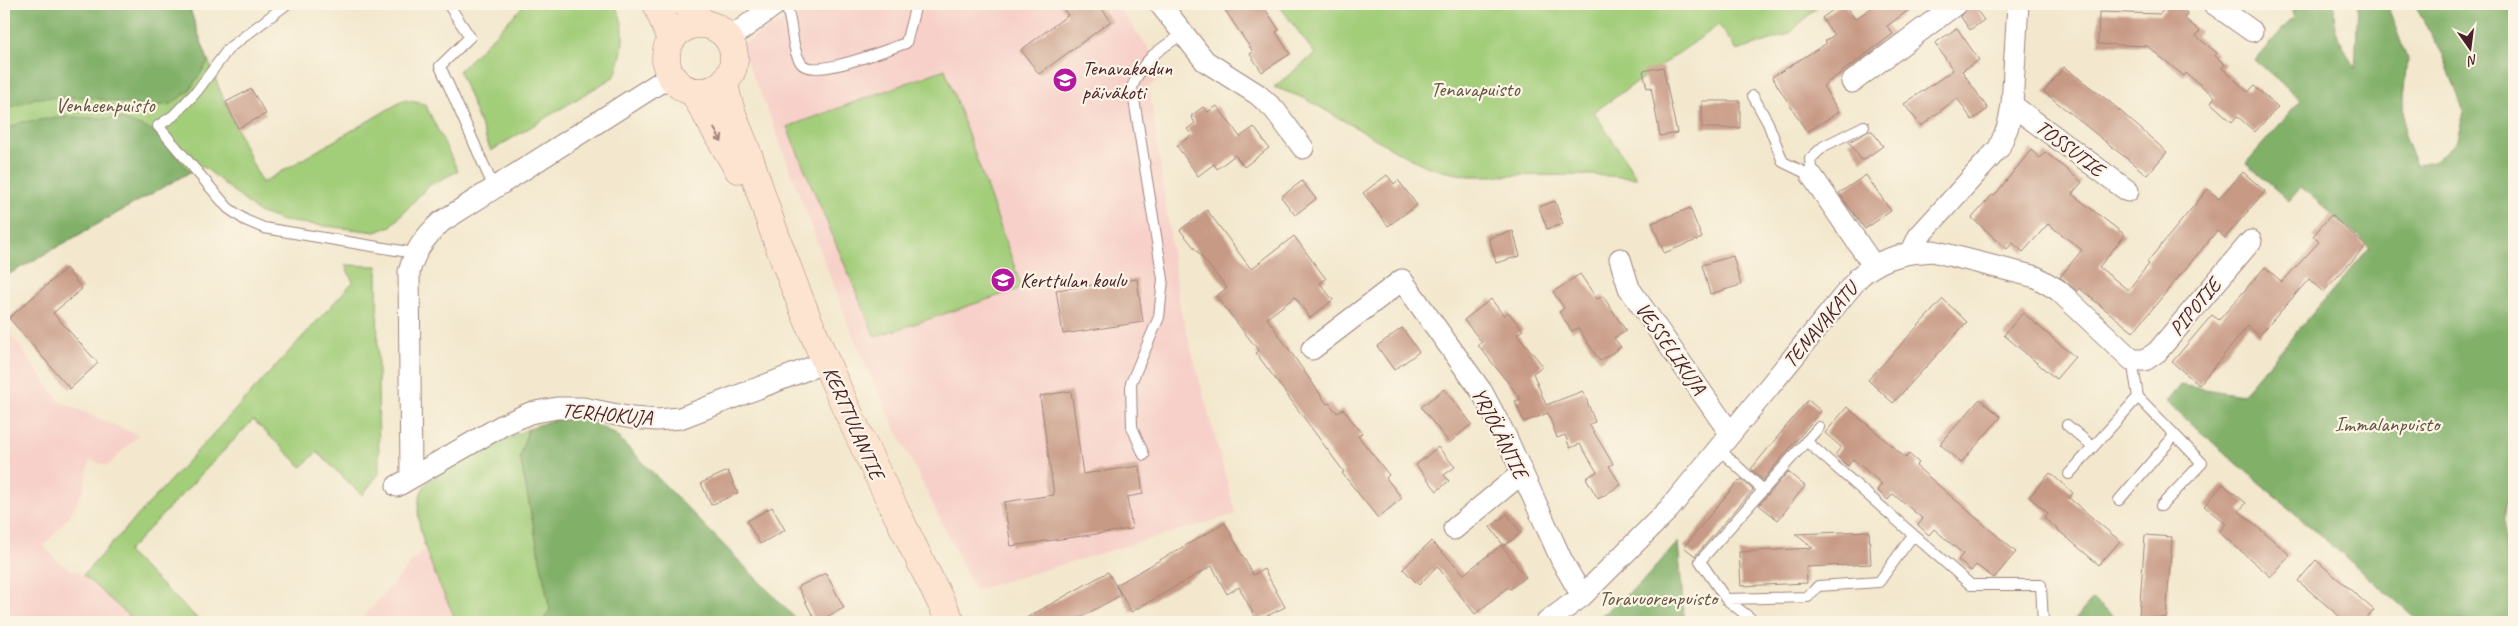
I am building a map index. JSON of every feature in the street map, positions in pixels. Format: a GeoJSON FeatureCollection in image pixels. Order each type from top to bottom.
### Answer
{"type":"FeatureCollection","features":[{"type":"Feature","properties":{"kind":"street"},"geometry":{"type":"LineString","coordinates":[[657,4],[671,40]]}},
{"type":"Feature","properties":{"kind":"street"},"geometry":{"type":"LineString","coordinates":[[686,4],[704,24],[722,32],[733,47],[734,64],[724,83],[713,90],[694,92],[676,84],[670,76],[665,58],[671,40],[685,27],[704,24]]}},
{"type":"Feature","properties":{"kind":"street"},"geometry":{"type":"LineString","coordinates":[[729,40],[776,4]]}},
{"type":"Feature","properties":{"kind":"street"},"geometry":{"type":"LineString","coordinates":[[1160,4],[1204,60],[1256,94],[1274,109],[1303,148]]}},
{"type":"Feature","properties":{"kind":"street"},"geometry":{"type":"LineString","coordinates":[[1852,82],[1956,4]]}},
{"type":"Feature","properties":{"kind":"street"},"geometry":{"type":"LineString","coordinates":[[1911,253],[1919,236],[1999,148],[2008,126],[2012,105],[2018,4]]}},
{"type":"Feature","properties":{"kind":"street"},"geometry":{"type":"LineString","coordinates":[[2214,4],[2252,31]]}},
{"type":"Feature","properties":{"kind":"street"},"geometry":{"type":"LineString","coordinates":[[414,253],[425,238],[441,222],[670,76]]}},
{"type":"Feature","properties":{"kind":"street","name":"KERTTULANTIE"},"geometry":{"type":"LineString","coordinates":[[724,83],[734,123],[753,170],[768,218],[826,362],[865,453],[951,622]]}},
{"type":"Feature","properties":{"kind":"street","name":"KERTTULANTIE"},"geometry":{"type":"LineString","coordinates":[[694,92],[768,218]]}},
{"type":"Feature","properties":{"kind":"street","name":"TOSSUTIE"},"geometry":{"type":"LineString","coordinates":[[2012,105],[2128,191]]}},
{"type":"Feature","properties":{"kind":"street"},"geometry":{"type":"LineString","coordinates":[[1812,176],[1874,265]]}},
{"type":"Feature","properties":{"kind":"street","name":"PIPOTIE"},"geometry":{"type":"LineString","coordinates":[[2132,360],[2145,360],[2157,352],[2251,241]]}},
{"type":"Feature","properties":{"kind":"street","name":"TENAVAKATU"},"geometry":{"type":"LineString","coordinates":[[1548,622],[1582,596],[1669,509],[1859,278],[1874,265],[1893,256],[1934,252],[2036,277],[2058,290],[2132,360]]}},
{"type":"Feature","properties":{"kind":"street","name":"TERHOKUJA"},"geometry":{"type":"LineString","coordinates":[[414,253],[409,272],[404,481],[503,425],[530,413],[557,408],[583,408],[632,418],[657,420],[680,418],[826,362]]}},
{"type":"Feature","properties":{"kind":"street","name":"VESSELIKUJA"},"geometry":{"type":"LineString","coordinates":[[1620,259],[1629,288],[1725,442]]}},
{"type":"Feature","properties":{"kind":"street","name":"YRJÖLÄNTIE"},"geometry":{"type":"LineString","coordinates":[[1312,349],[1402,280],[1482,392],[1506,437],[1562,561],[1582,596]]}},
{"type":"Feature","properties":{"kind":"street"},"geometry":{"type":"LineString","coordinates":[[1454,529],[1522,474]]}},
{"type":"Feature","properties":{"kind":"lane"},"geometry":{"type":"LineString","coordinates":[[287,4],[228,48],[197,91],[173,116],[158,126],[228,208],[245,220],[264,228],[414,253]]}},
{"type":"Feature","properties":{"kind":"lane"},"geometry":{"type":"LineString","coordinates":[[448,4],[470,37],[440,66],[494,188]]}},
{"type":"Feature","properties":{"kind":"lane"},"geometry":{"type":"LineString","coordinates":[[786,4],[790,15],[796,53],[801,64],[810,70],[832,67],[906,43],[916,4]]}},
{"type":"Feature","properties":{"kind":"lane"},"geometry":{"type":"LineString","coordinates":[[1144,455],[1132,427],[1132,383],[1159,317],[1163,279],[1132,87],[1140,68],[1160,49],[1183,34]]}},
{"type":"Feature","properties":{"kind":"lane"},"geometry":{"type":"LineString","coordinates":[[1753,96],[1768,123],[1784,162],[1812,176]]}},
{"type":"Feature","properties":{"kind":"lane"},"geometry":{"type":"LineString","coordinates":[[1812,176],[1810,160],[1824,146],[1864,126]]}},
{"type":"Feature","properties":{"kind":"lane"},"geometry":{"type":"LineString","coordinates":[[2132,360],[2138,397],[2202,463],[2161,506]]}},
{"type":"Feature","properties":{"kind":"lane"},"geometry":{"type":"LineString","coordinates":[[2069,474],[2138,397]]}},
{"type":"Feature","properties":{"kind":"lane"},"geometry":{"type":"LineString","coordinates":[[2067,424],[2093,447]]}},
{"type":"Feature","properties":{"kind":"lane"},"geometry":{"type":"LineString","coordinates":[[1756,622],[1726,600],[1700,561],[1819,427]]}},
{"type":"Feature","properties":{"kind":"lane"},"geometry":{"type":"LineString","coordinates":[[2118,500],[2174,436]]}},
{"type":"Feature","properties":{"kind":"lane"},"geometry":{"type":"LineString","coordinates":[[1806,441],[1971,585],[2041,585],[2043,622]]}},
{"type":"Feature","properties":{"kind":"lane"},"geometry":{"type":"LineString","coordinates":[[1725,442],[1762,489]]}},
{"type":"Feature","properties":{"kind":"lane"},"geometry":{"type":"LineString","coordinates":[[1726,600],[1808,597],[1818,586],[1879,582],[1913,536]]}},
{"type":"Feature","properties":{"kind":"shaded area","name":"Kerttulan koulu"},"geometry":{"type":"Polygon","coordinates":[[[811,4],[1116,4],[1167,73],[1149,87],[1180,308],[1236,514],[975,590],[876,389],[847,321],[769,114],[740,45],[811,4]]]}},
{"type":"Feature","properties":{"kind":"shaded area"},"geometry":{"type":"Polygon","coordinates":[[[4,325],[60,402],[138,435],[108,466],[90,460],[84,489],[70,515],[44,546],[59,563],[83,575],[136,622],[4,622],[4,325]]]}},
{"type":"Feature","properties":{"kind":"shaded area"},"geometry":{"type":"Polygon","coordinates":[[[424,549],[457,622],[359,622],[424,549]]]}},
{"type":"Feature","properties":{"kind":"green space","name":"Venheenpuisto"},"geometry":{"type":"Polygon","coordinates":[[[4,4],[188,4],[222,95],[262,183],[404,100],[425,104],[458,171],[428,186],[391,226],[376,232],[283,221],[258,212],[203,166],[4,277],[4,4]]]}},
{"type":"Feature","properties":{"kind":"green space"},"geometry":{"type":"Polygon","coordinates":[[[4,4],[188,4],[208,62],[189,91],[171,104],[148,107],[87,97],[36,98],[4,110],[4,4]]]}},
{"type":"Feature","properties":{"kind":"green space"},"geometry":{"type":"Polygon","coordinates":[[[525,4],[614,4],[622,22],[623,31],[620,58],[615,76],[491,151],[459,71],[525,4]]]}},
{"type":"Feature","properties":{"kind":"green space","name":"Tenavapuisto"},"geometry":{"type":"Polygon","coordinates":[[[1278,4],[1820,4],[1789,34],[1737,51],[1719,25],[1594,112],[1637,178],[1592,175],[1470,176],[1426,166],[1304,98],[1274,87],[1315,54],[1278,4]]]}},
{"type":"Feature","properties":{"kind":"green space","name":"Immalanpuisto"},"geometry":{"type":"Polygon","coordinates":[[[2291,4],[2334,4],[2335,31],[2355,69],[2358,4],[2387,4],[2407,59],[2403,100],[2405,139],[2416,165],[2436,160],[2456,143],[2464,112],[2443,55],[2414,4],[2514,4],[2514,488],[2507,498],[2504,512],[2504,529],[2514,613],[2506,622],[2412,622],[2418,620],[2166,402],[2180,385],[2242,395],[2370,247],[2301,187],[2289,201],[2246,163],[2301,100],[2255,60],[2294,16],[2291,4]]]}},
{"type":"Feature","properties":{"kind":"green space"},"geometry":{"type":"Polygon","coordinates":[[[945,69],[1022,288],[875,337],[787,127],[945,69]]]}},
{"type":"Feature","properties":{"kind":"green space"},"geometry":{"type":"Polygon","coordinates":[[[64,117],[122,119],[154,131],[190,172],[4,277],[4,131],[22,122],[64,117]]]}},
{"type":"Feature","properties":{"kind":"green space"},"geometry":{"type":"Polygon","coordinates":[[[345,265],[377,266],[379,474],[362,495],[317,452],[302,467],[253,420],[127,552],[201,622],[136,622],[83,575],[353,282],[345,265]]]}},
{"type":"Feature","properties":{"kind":"green space"},"geometry":{"type":"Polygon","coordinates":[[[580,416],[615,434],[797,620],[794,622],[542,622],[550,610],[520,457],[528,429],[549,421],[580,416]]]}},
{"type":"Feature","properties":{"kind":"green space"},"geometry":{"type":"Polygon","coordinates":[[[528,429],[520,457],[550,610],[542,622],[457,622],[434,572],[421,532],[418,513],[420,496],[427,483],[434,477],[474,454],[528,429]]]}},
{"type":"Feature","properties":{"kind":"green space","name":"Toravuorenpuisto"},"geometry":{"type":"Polygon","coordinates":[[[1678,542],[1684,616],[1692,622],[1593,622],[1640,584],[1678,542]]]}},
{"type":"Feature","properties":{"kind":"green space"},"geometry":{"type":"Polygon","coordinates":[[[2093,599],[2120,622],[2072,622],[2093,599]]]}},
{"type":"Feature","properties":{"kind":"building"},"geometry":{"type":"Polygon","coordinates":[[[1059,4],[1098,4],[1111,21],[1039,74],[1021,50],[1068,15],[1059,4]]]}},
{"type":"Feature","properties":{"kind":"building"},"geometry":{"type":"Polygon","coordinates":[[[1221,4],[1262,4],[1279,30],[1276,32],[1290,54],[1262,72],[1250,54],[1253,52],[1221,4]]]}},
{"type":"Feature","properties":{"kind":"building"},"geometry":{"type":"Polygon","coordinates":[[[1841,4],[1844,4],[1855,19],[1877,4],[1917,4],[1887,26],[1893,34],[1823,86],[1839,112],[1807,132],[1772,77],[1827,43],[1825,41],[1834,35],[1822,18],[1841,4]]]}},
{"type":"Feature","properties":{"kind":"building"},"geometry":{"type":"Polygon","coordinates":[[[1968,4],[1972,4],[1984,20],[1970,30],[1960,16],[1967,9],[1968,4]]]}},
{"type":"Feature","properties":{"kind":"building"},"geometry":{"type":"Polygon","coordinates":[[[2169,4],[2176,4],[2187,13],[2184,18],[2200,31],[2196,36],[2217,53],[2215,56],[2225,64],[2222,68],[2248,92],[2254,86],[2278,107],[2255,132],[2237,116],[2232,122],[2211,103],[2215,97],[2186,73],[2184,76],[2147,46],[2098,44],[2099,12],[2160,14],[2169,4]]]}},
{"type":"Feature","properties":{"kind":"building"},"geometry":{"type":"Polygon","coordinates":[[[1957,28],[1979,60],[1962,71],[1988,109],[1972,120],[1957,98],[1921,126],[1904,104],[1953,70],[1935,43],[1957,28]]]}},
{"type":"Feature","properties":{"kind":"building"},"geometry":{"type":"Polygon","coordinates":[[[1663,67],[1677,133],[1660,136],[1651,87],[1647,88],[1643,71],[1663,67]]]}},
{"type":"Feature","properties":{"kind":"building"},"geometry":{"type":"Polygon","coordinates":[[[2064,67],[2111,103],[2167,152],[2147,175],[2044,92],[2064,67]]]}},
{"type":"Feature","properties":{"kind":"building"},"geometry":{"type":"Polygon","coordinates":[[[251,89],[266,114],[238,128],[226,102],[251,89]]]}},
{"type":"Feature","properties":{"kind":"building"},"geometry":{"type":"Polygon","coordinates":[[[1702,101],[1740,101],[1740,128],[1702,128],[1702,101]]]}},
{"type":"Feature","properties":{"kind":"building"},"geometry":{"type":"Polygon","coordinates":[[[1217,106],[1240,137],[1254,127],[1269,148],[1244,167],[1235,155],[1217,169],[1214,164],[1198,176],[1177,146],[1192,135],[1187,129],[1195,123],[1191,116],[1203,107],[1208,112],[1217,106]]]}},
{"type":"Feature","properties":{"kind":"building"},"geometry":{"type":"Polygon","coordinates":[[[1872,131],[1883,146],[1862,161],[1849,142],[1872,131]]]}},
{"type":"Feature","properties":{"kind":"building"},"geometry":{"type":"Polygon","coordinates":[[[2031,150],[2040,158],[2045,152],[2082,182],[2072,194],[2125,235],[2099,267],[2128,290],[2149,264],[2147,262],[2208,189],[2219,199],[2243,172],[2265,191],[2225,238],[2217,231],[2133,332],[2079,288],[2077,291],[2060,277],[2082,250],[2048,224],[2023,252],[2013,243],[2007,249],[1972,218],[1992,195],[1994,196],[2031,150]]]}},
{"type":"Feature","properties":{"kind":"building"},"geometry":{"type":"Polygon","coordinates":[[[1387,175],[1394,184],[1398,180],[1417,205],[1388,226],[1363,193],[1387,175]]]}},
{"type":"Feature","properties":{"kind":"building"},"geometry":{"type":"Polygon","coordinates":[[[1866,175],[1891,211],[1865,229],[1839,193],[1866,175]]]}},
{"type":"Feature","properties":{"kind":"building"},"geometry":{"type":"Polygon","coordinates":[[[1302,181],[1316,199],[1295,215],[1281,197],[1302,181]]]}},
{"type":"Feature","properties":{"kind":"building"},"geometry":{"type":"Polygon","coordinates":[[[1555,201],[1563,224],[1547,229],[1539,207],[1555,201]]]}},
{"type":"Feature","properties":{"kind":"building"},"geometry":{"type":"Polygon","coordinates":[[[1690,208],[1702,238],[1664,253],[1652,223],[1690,208]]]}},
{"type":"Feature","properties":{"kind":"building"},"geometry":{"type":"Polygon","coordinates":[[[1207,210],[1251,269],[1294,236],[1326,279],[1320,283],[1333,300],[1310,318],[1295,297],[1267,318],[1327,404],[1329,403],[1337,413],[1343,409],[1362,433],[1358,436],[1389,475],[1386,478],[1402,498],[1378,518],[1342,473],[1344,472],[1256,353],[1259,351],[1216,296],[1227,288],[1180,230],[1207,210]]]}},
{"type":"Feature","properties":{"kind":"building"},"geometry":{"type":"Polygon","coordinates":[[[2331,215],[2366,246],[2323,292],[2309,279],[2259,336],[2248,326],[2199,385],[2172,362],[2212,315],[2219,320],[2265,267],[2282,282],[2319,242],[2313,236],[2331,215]]]}},
{"type":"Feature","properties":{"kind":"building"},"geometry":{"type":"Polygon","coordinates":[[[1513,231],[1520,256],[1496,263],[1489,238],[1513,231]]]}},
{"type":"Feature","properties":{"kind":"building"},"geometry":{"type":"Polygon","coordinates":[[[1733,256],[1741,285],[1710,294],[1702,265],[1733,256]]]}},
{"type":"Feature","properties":{"kind":"building"},"geometry":{"type":"Polygon","coordinates":[[[66,268],[82,289],[53,313],[98,363],[70,389],[9,318],[66,268]]]}},
{"type":"Feature","properties":{"kind":"building"},"geometry":{"type":"Polygon","coordinates":[[[1580,274],[1597,299],[1603,296],[1626,331],[1614,338],[1621,347],[1600,361],[1578,328],[1572,331],[1559,312],[1564,308],[1553,292],[1580,274]]]}},
{"type":"Feature","properties":{"kind":"building"},"geometry":{"type":"Polygon","coordinates":[[[1137,279],[1143,322],[1063,334],[1056,290],[1137,279]]]}},
{"type":"Feature","properties":{"kind":"building"},"geometry":{"type":"Polygon","coordinates":[[[1491,299],[1504,316],[1508,312],[1523,330],[1517,334],[1543,366],[1533,373],[1546,405],[1583,391],[1595,422],[1589,424],[1613,464],[1609,466],[1621,485],[1598,499],[1586,478],[1597,472],[1580,444],[1570,448],[1565,435],[1557,438],[1548,413],[1524,422],[1515,401],[1521,399],[1478,345],[1482,342],[1464,320],[1491,299]]]}},
{"type":"Feature","properties":{"kind":"building"},"geometry":{"type":"Polygon","coordinates":[[[1943,299],[1967,322],[1893,403],[1868,380],[1943,299]]]}},
{"type":"Feature","properties":{"kind":"building"},"geometry":{"type":"Polygon","coordinates":[[[2023,313],[2075,357],[2056,379],[2004,335],[2023,313]]]}},
{"type":"Feature","properties":{"kind":"building"},"geometry":{"type":"Polygon","coordinates":[[[1402,328],[1419,352],[1394,370],[1377,346],[1402,328]]]}},
{"type":"Feature","properties":{"kind":"building"},"geometry":{"type":"Polygon","coordinates":[[[1444,389],[1472,424],[1449,443],[1421,407],[1444,389]]]}},
{"type":"Feature","properties":{"kind":"building"},"geometry":{"type":"Polygon","coordinates":[[[1071,391],[1083,474],[1139,466],[1143,494],[1127,497],[1132,529],[1011,546],[1004,502],[1054,495],[1040,396],[1071,391]]]}},
{"type":"Feature","properties":{"kind":"building"},"geometry":{"type":"Polygon","coordinates":[[[1980,399],[2001,417],[1961,463],[1940,444],[1980,399]]]}},
{"type":"Feature","properties":{"kind":"building"},"geometry":{"type":"Polygon","coordinates":[[[1808,400],[1821,411],[1763,480],[1751,469],[1808,400]]]}},
{"type":"Feature","properties":{"kind":"building"},"geometry":{"type":"Polygon","coordinates":[[[1847,407],[1906,458],[1909,454],[1919,463],[1916,466],[2016,552],[1994,578],[1976,565],[1971,571],[1958,560],[1963,554],[1934,529],[1929,535],[1918,525],[1923,519],[1893,494],[1888,500],[1877,490],[1882,484],[1853,459],[1848,466],[1835,455],[1841,447],[1825,433],[1847,407]]]}},
{"type":"Feature","properties":{"kind":"building"},"geometry":{"type":"Polygon","coordinates":[[[1438,447],[1455,467],[1444,475],[1449,481],[1437,491],[1416,465],[1438,447]]]}},
{"type":"Feature","properties":{"kind":"building"},"geometry":{"type":"Polygon","coordinates":[[[728,471],[738,493],[711,505],[701,483],[728,471]]]}},
{"type":"Feature","properties":{"kind":"building"},"geometry":{"type":"Polygon","coordinates":[[[1788,472],[1805,486],[1778,520],[1759,505],[1788,472]]]}},
{"type":"Feature","properties":{"kind":"building"},"geometry":{"type":"Polygon","coordinates":[[[2050,473],[2073,493],[2069,498],[2120,541],[2099,565],[2044,518],[2048,513],[2029,497],[2050,473]]]}},
{"type":"Feature","properties":{"kind":"building"},"geometry":{"type":"Polygon","coordinates":[[[1742,480],[1753,490],[1695,556],[1684,547],[1738,481],[1742,480]]]}},
{"type":"Feature","properties":{"kind":"building"},"geometry":{"type":"Polygon","coordinates":[[[2223,484],[2246,503],[2239,511],[2290,555],[2271,577],[2219,532],[2226,524],[2204,506],[2223,484]]]}},
{"type":"Feature","properties":{"kind":"building"},"geometry":{"type":"Polygon","coordinates":[[[772,507],[785,530],[760,544],[747,521],[772,507]]]}},
{"type":"Feature","properties":{"kind":"building"},"geometry":{"type":"Polygon","coordinates":[[[1507,514],[1521,533],[1504,546],[1490,527],[1507,514]]]}},
{"type":"Feature","properties":{"kind":"building"},"geometry":{"type":"Polygon","coordinates":[[[1225,523],[1253,575],[1264,569],[1285,607],[1257,621],[1239,587],[1227,594],[1212,566],[1131,612],[1116,585],[1225,523]]]}},
{"type":"Feature","properties":{"kind":"building"},"geometry":{"type":"Polygon","coordinates":[[[1869,531],[1871,564],[1806,567],[1807,583],[1741,586],[1739,552],[1813,548],[1795,534],[1869,531]]]}},
{"type":"Feature","properties":{"kind":"building"},"geometry":{"type":"Polygon","coordinates":[[[2145,535],[2172,537],[2166,618],[2139,616],[2145,535]]]}},
{"type":"Feature","properties":{"kind":"building"},"geometry":{"type":"Polygon","coordinates":[[[1431,541],[1464,574],[1501,545],[1526,577],[1510,589],[1508,587],[1475,614],[1437,566],[1419,585],[1403,569],[1431,541]]]}},
{"type":"Feature","properties":{"kind":"building"},"geometry":{"type":"Polygon","coordinates":[[[2316,560],[2374,610],[2363,622],[2346,622],[2298,581],[2316,560]]]}},
{"type":"Feature","properties":{"kind":"building"},"geometry":{"type":"Polygon","coordinates":[[[1108,572],[1121,595],[1072,622],[1019,622],[1108,572]]]}},
{"type":"Feature","properties":{"kind":"building"},"geometry":{"type":"Polygon","coordinates":[[[826,573],[844,608],[816,622],[798,587],[826,573]]]}},
{"type":"Feature","properties":{"kind":"place","name":"Tenavakadun päiväkoti"},"geometry":{"type":"Point","coordinates":[1065,80]}},
{"type":"Feature","properties":{"kind":"place","name":"Kerttulan koulu"},"geometry":{"type":"Point","coordinates":[1003,280]}}]}
